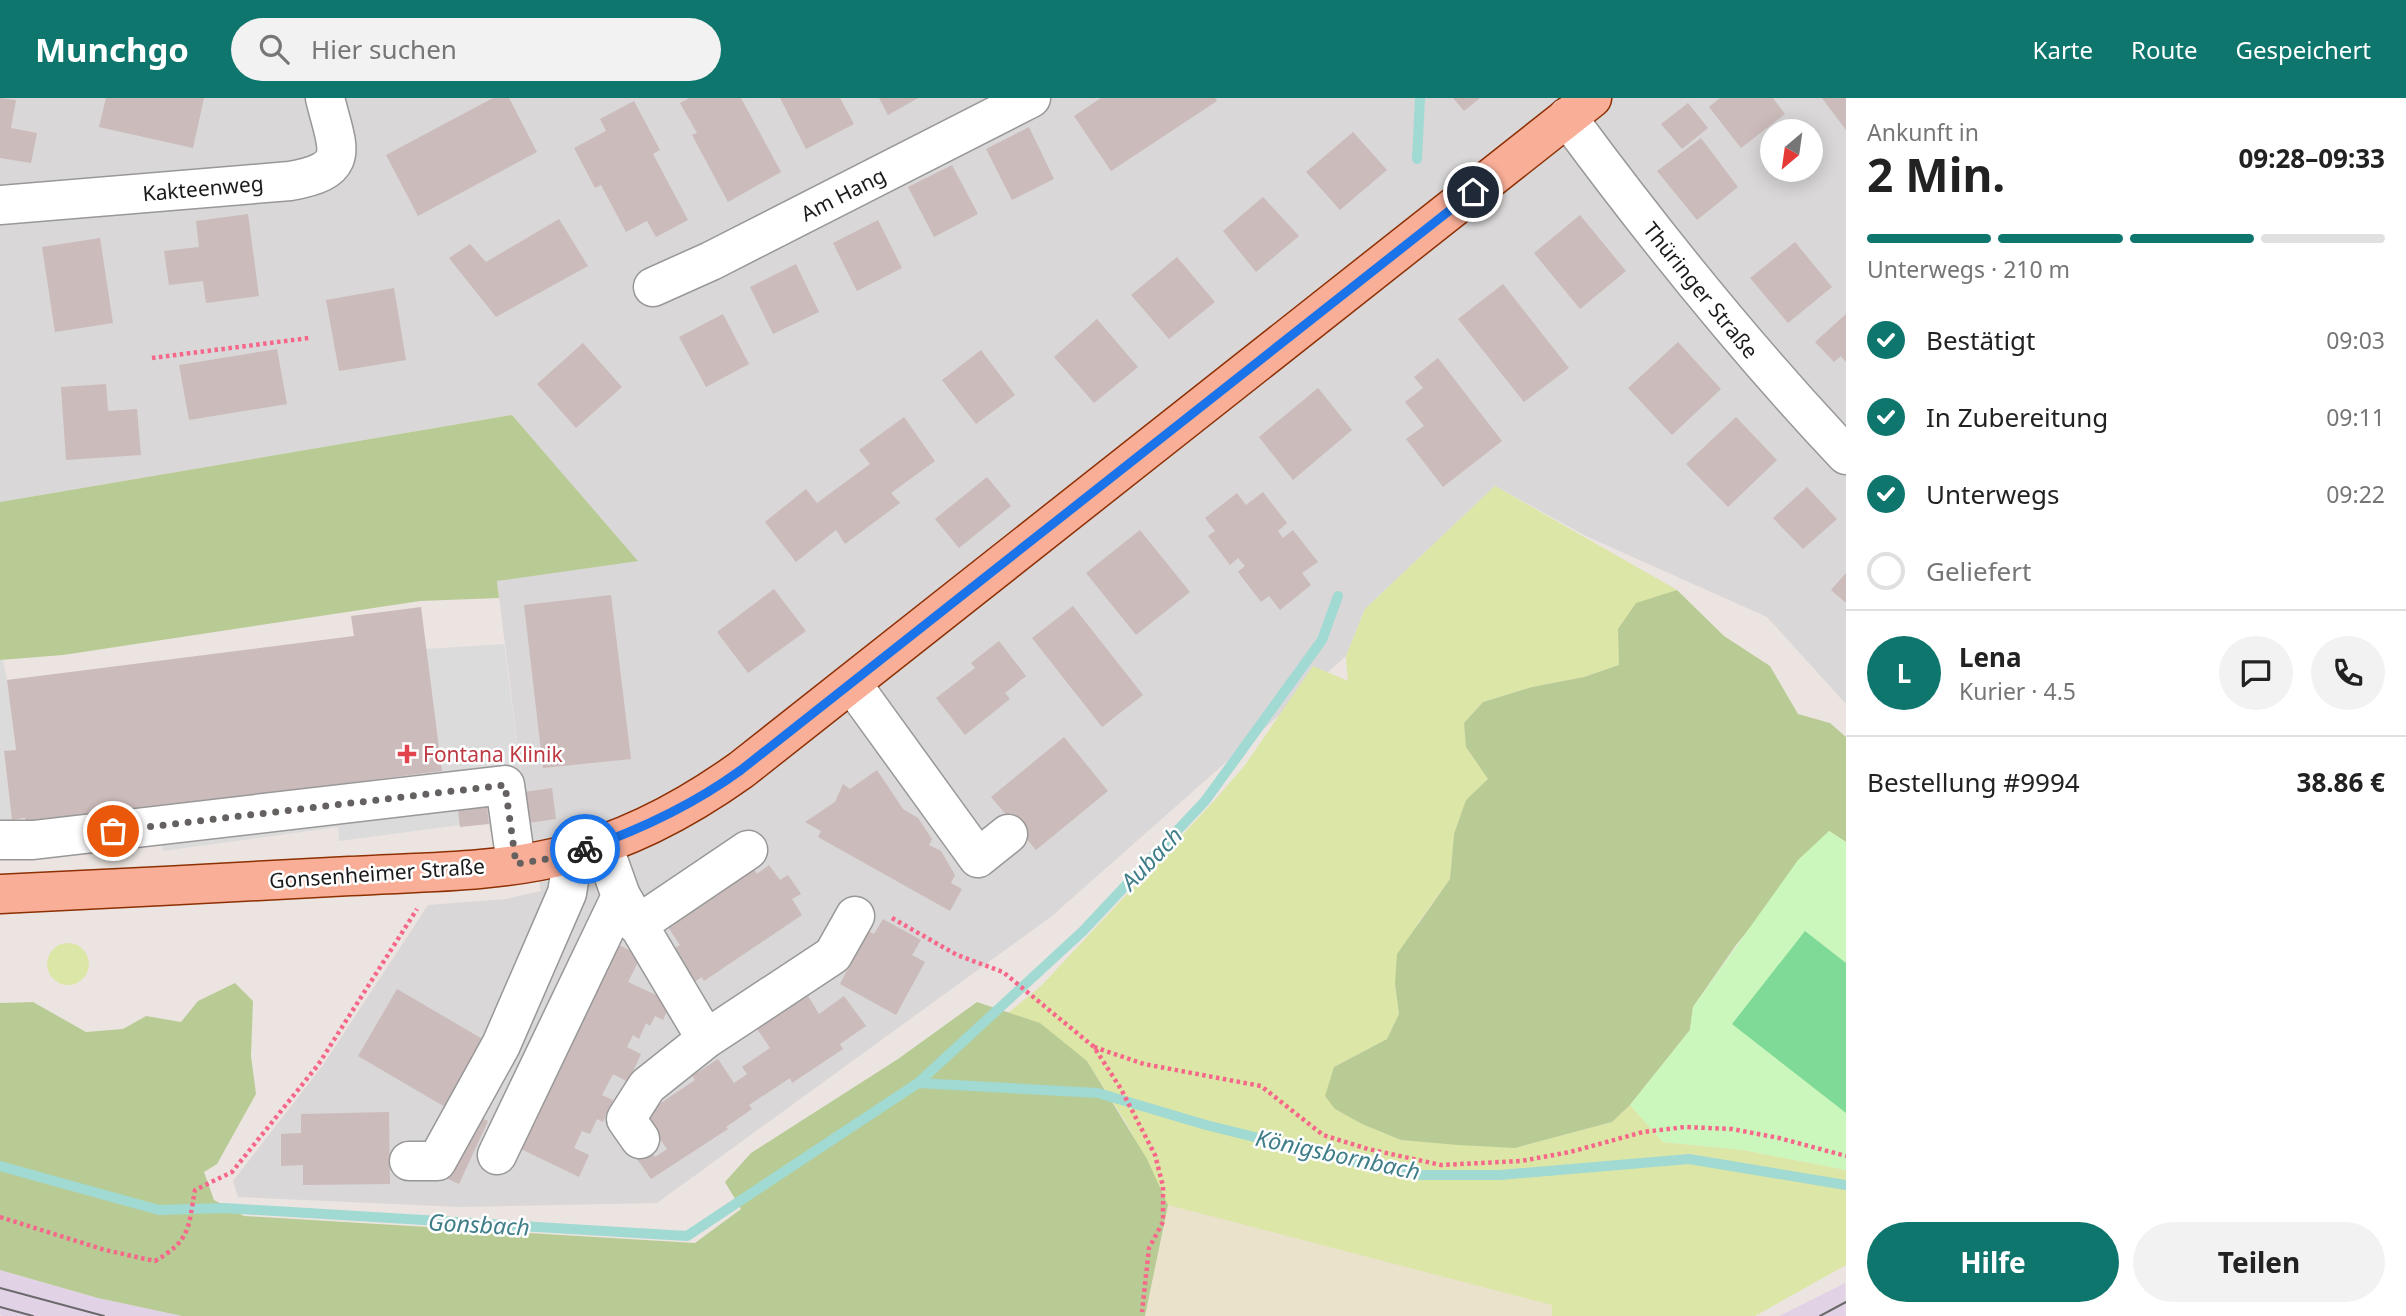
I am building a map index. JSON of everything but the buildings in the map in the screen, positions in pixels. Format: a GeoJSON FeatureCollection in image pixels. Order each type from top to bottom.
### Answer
{"type":"FeatureCollection","features":[{"type":"Feature","properties":{"kind":"main road","name":"Gonsenheimer Straße"},"geometry":{"type":"LineString","coordinates":[[0,894],[439,872],[516,864],[585,849],[659,820],[706,795],[852,684],[1580,108]]}},
{"type":"Feature","properties":{"kind":"street","name":"Kakteenweg"},"geometry":{"type":"LineString","coordinates":[[0,205],[277,182],[316,176],[332,167],[338,151],[325,98]]}},
{"type":"Feature","properties":{"kind":"street","name":"Am Hang"},"geometry":{"type":"LineString","coordinates":[[653,288],[1031,98]]}},
{"type":"Feature","properties":{"kind":"street","name":"Thüringer Straße"},"geometry":{"type":"LineString","coordinates":[[1580,108],[1647,224],[1731,330],[1846,455]]}},
{"type":"Feature","properties":{"kind":"street"},"geometry":{"type":"LineString","coordinates":[[852,684],[978,858],[1008,834]]}},
{"type":"Feature","properties":{"kind":"street"},"geometry":{"type":"LineString","coordinates":[[0,840],[33,840],[505,785],[516,864]]}},
{"type":"Feature","properties":{"kind":"street"},"geometry":{"type":"LineString","coordinates":[[409,1161],[437,1161],[501,1045],[566,893],[571,868],[585,849],[629,911],[706,1039]]}},
{"type":"Feature","properties":{"kind":"street"},"geometry":{"type":"LineString","coordinates":[[497,1154],[629,911],[748,850]]}},
{"type":"Feature","properties":{"kind":"street"},"geometry":{"type":"LineString","coordinates":[[640,1139],[626,1119],[647,1086],[706,1039],[833,955],[855,916]]}},
{"type":"Feature","properties":{"kind":"path"},"geometry":{"type":"LineString","coordinates":[[152,358],[309,338]]}},
{"type":"Feature","properties":{"kind":"path"},"geometry":{"type":"LineString","coordinates":[[0,1217],[105,1250],[155,1261],[174,1250],[186,1235],[195,1190],[232,1172],[318,1065],[424,897]]}},
{"type":"Feature","properties":{"kind":"path"},"geometry":{"type":"LineString","coordinates":[[855,916],[863,902],[957,955],[1003,972],[1094,1047],[1134,1112],[1155,1156],[1163,1186],[1163,1222],[1149,1248],[1142,1312]]}},
{"type":"Feature","properties":{"kind":"path"},"geometry":{"type":"LineString","coordinates":[[1094,1047],[1144,1064],[1261,1086],[1323,1135],[1368,1149],[1441,1165],[1521,1161],[1570,1152],[1643,1132],[1685,1128],[1732,1129],[1846,1156]]}},
{"type":"Feature","properties":{"kind":"shaded area"},"geometry":{"type":"Polygon","coordinates":[[[0,98],[1846,98],[1846,704],[1767,617],[1588,537],[1495,486],[1365,609],[1346,656],[1052,916],[657,1203],[461,1207],[238,1197],[233,1181],[323,1065],[428,905],[506,899],[541,891],[528,827],[497,581],[637,560],[512,415],[0,502],[0,98]]]}},
{"type":"Feature","properties":{"kind":"shaded area"},"geometry":{"type":"Polygon","coordinates":[[[504,644],[528,827],[490,832],[486,799],[460,825],[339,841],[338,827],[163,851],[157,808],[442,771],[426,649],[504,644]]]}},
{"type":"Feature","properties":{"kind":"shaded area"},"geometry":{"type":"Polygon","coordinates":[[[0,660],[3,660],[7,680],[16,750],[4,752],[12,820],[24,854],[0,855],[0,660]]]}},
{"type":"Feature","properties":{"kind":"shaded area"},"geometry":{"type":"Polygon","coordinates":[[[1168,1205],[1553,1305],[1552,1316],[1145,1316],[1168,1205]]]}},
{"type":"Feature","properties":{"kind":"shaded area"},"geometry":{"type":"Polygon","coordinates":[[[0,1270],[98,1298],[182,1316],[3,1316],[0,1315],[0,1270]]]}},
{"type":"Feature","properties":{"kind":"shaded area"},"geometry":{"type":"Polygon","coordinates":[[[1845,1283],[1846,1316],[1779,1316],[1845,1283]]]}},
{"type":"Feature","properties":{"kind":"green space"},"geometry":{"type":"Polygon","coordinates":[[[512,415],[638,561],[497,581],[499,598],[420,601],[63,655],[0,660],[0,502],[512,415]]]}},
{"type":"Feature","properties":{"kind":"green space"},"geometry":{"type":"Polygon","coordinates":[[[1495,486],[1677,590],[1636,604],[1618,629],[1620,665],[1584,677],[1532,687],[1483,702],[1464,723],[1466,747],[1488,778],[1454,834],[1450,879],[1418,923],[1395,984],[1399,1014],[1387,1039],[1334,1067],[1335,1109],[1401,1140],[1515,1148],[1612,1122],[1630,1105],[1663,1142],[1743,1150],[1846,1170],[1846,1265],[1755,1316],[1552,1316],[1552,1305],[1168,1205],[1128,1126],[1087,1061],[1008,1013],[1041,986],[1214,801],[1245,765],[1313,666],[1348,681],[1346,656],[1365,609],[1495,486]]]}},
{"type":"Feature","properties":{"kind":"green space"},"geometry":{"type":"Polygon","coordinates":[[[1677,590],[1724,636],[1770,666],[1798,714],[1830,723],[1846,737],[1846,842],[1829,831],[1736,945],[1693,1007],[1690,1030],[1630,1105],[1612,1122],[1515,1148],[1401,1140],[1335,1109],[1325,1096],[1334,1067],[1387,1039],[1399,1014],[1395,984],[1397,954],[1450,879],[1454,834],[1466,800],[1488,779],[1466,747],[1464,723],[1483,702],[1532,687],[1584,677],[1619,665],[1618,629],[1636,603],[1677,590]]]}},
{"type":"Feature","properties":{"kind":"green space"},"geometry":{"type":"Polygon","coordinates":[[[1829,831],[1846,842],[1846,1170],[1743,1150],[1663,1142],[1630,1105],[1690,1030],[1693,1007],[1798,860],[1829,831]]]}},
{"type":"Feature","properties":{"kind":"green space"},"geometry":{"type":"Polygon","coordinates":[[[1805,931],[1846,963],[1846,1113],[1732,1024],[1805,931]]]}},
{"type":"Feature","properties":{"kind":"green space"},"geometry":{"type":"Polygon","coordinates":[[[68,943],[83,949],[89,964],[83,979],[68,985],[53,979],[47,964],[53,949],[68,943]]]}},
{"type":"Feature","properties":{"kind":"green space"},"geometry":{"type":"Polygon","coordinates":[[[235,983],[253,1001],[251,1056],[256,1094],[217,1164],[204,1172],[214,1200],[244,1216],[695,1243],[741,1209],[725,1182],[751,1153],[898,1059],[977,1002],[1040,1023],[1087,1061],[1147,1159],[1168,1205],[1145,1316],[182,1316],[98,1298],[0,1270],[0,1003],[33,1002],[86,1032],[123,1029],[146,1016],[181,1022],[198,1001],[235,983]]]}},
{"type":"Feature","properties":{"kind":"waterway","name":"Aubach"},"geometry":{"type":"LineString","coordinates":[[1417,159],[1420,98]]}},
{"type":"Feature","properties":{"kind":"waterway","name":"Gonsbach"},"geometry":{"type":"LineString","coordinates":[[0,1166],[159,1210],[224,1208],[687,1236],[918,1083],[1083,931],[1205,801],[1322,640],[1338,596]]}},
{"type":"Feature","properties":{"kind":"waterway","name":"Königsbornbach"},"geometry":{"type":"LineString","coordinates":[[918,1083],[1098,1093],[1206,1125],[1351,1161],[1421,1175],[1500,1175],[1689,1159],[1846,1185]]}},
{"type":"Feature","properties":{"kind":"tram line"},"geometry":{"type":"LineString","coordinates":[[0,1288],[104,1316]]}},
{"type":"Feature","properties":{"kind":"tram line"},"geometry":{"type":"LineString","coordinates":[[1820,1316],[1846,1302]]}},
{"type":"Feature","properties":{"kind":"tram line"},"geometry":{"type":"LineString","coordinates":[[0,1307],[33,1316]]}},
{"type":"Feature","properties":{"kind":"way so far"},"geometry":{"type":"LineString","coordinates":[[113,831],[505,785],[516,864],[569,855],[585,849]]}},
{"type":"Feature","properties":{"kind":"place","name":"Fontana Klinik"},"geometry":{"type":"Point","coordinates":[407,754]}},
{"type":"Feature","properties":{"kind":"route"},"geometry":{"type":"LineString","coordinates":[[585,849],[659,820],[706,795],[741,770],[1473,192]]}}]}
